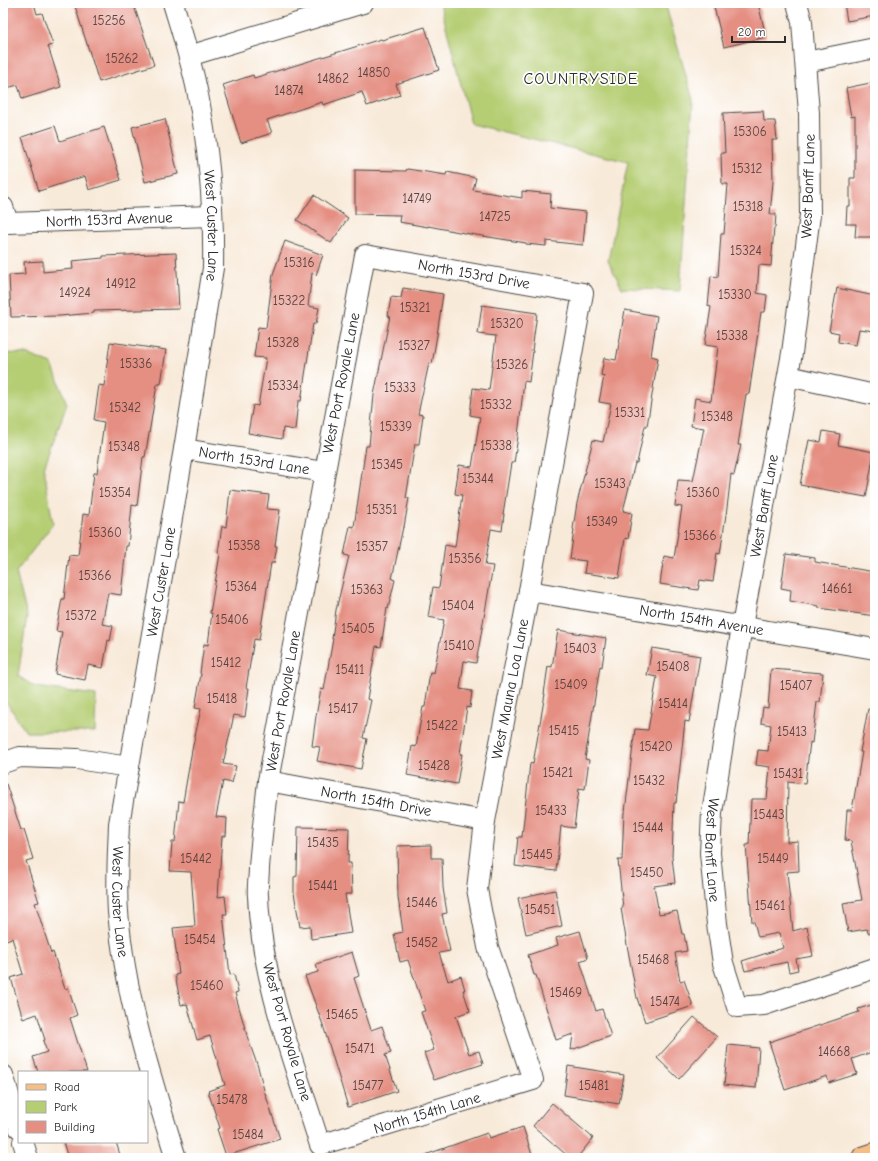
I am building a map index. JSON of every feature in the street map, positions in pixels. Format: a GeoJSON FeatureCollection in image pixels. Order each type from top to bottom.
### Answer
{"type":"FeatureCollection","features":[{"type":"Feature","properties":{"kind":"main road"},"geometry":{"type":"LineString","coordinates":[[863,1158],[875,1154]]}},
{"type":"Feature","properties":{"kind":"street","name":"West Custer Lane"},"geometry":{"type":"LineString","coordinates":[[173,3],[189,56],[204,126],[214,243],[213,268],[184,449],[119,824],[118,912],[123,955],[134,1016],[176,1158]]}},
{"type":"Feature","properties":{"kind":"street"},"geometry":{"type":"LineString","coordinates":[[189,56],[363,3]]}},
{"type":"Feature","properties":{"kind":"street","name":"West Banff Lane"},"geometry":{"type":"LineString","coordinates":[[797,3],[802,22],[806,62],[809,113],[810,215],[788,376],[742,626],[712,813],[710,853],[717,924],[723,963],[737,1007],[764,1005],[875,968]]}},
{"type":"Feature","properties":{"kind":"street"},"geometry":{"type":"LineString","coordinates":[[806,62],[875,48]]}},
{"type":"Feature","properties":{"kind":"street","name":"North 153rd Avenue"},"geometry":{"type":"LineString","coordinates":[[5,215],[212,216]]}},
{"type":"Feature","properties":{"kind":"street","name":"North 153rd Drive"},"geometry":{"type":"LineString","coordinates":[[365,255],[583,293]]}},
{"type":"Feature","properties":{"kind":"street","name":"West Port Royale Lane"},"geometry":{"type":"LineString","coordinates":[[320,1145],[284,1032],[268,971],[260,930],[258,894],[260,857],[268,781],[365,255]]}},
{"type":"Feature","properties":{"kind":"street","name":"West Mauna Loa Lane"},"geometry":{"type":"LineString","coordinates":[[533,1080],[488,947],[477,889],[485,821],[529,591],[583,293]]}},
{"type":"Feature","properties":{"kind":"street"},"geometry":{"type":"LineString","coordinates":[[788,376],[875,395]]}},
{"type":"Feature","properties":{"kind":"street","name":"North 153rd Lane"},"geometry":{"type":"LineString","coordinates":[[184,449],[324,472]]}},
{"type":"Feature","properties":{"kind":"street","name":"North 154th Avenue"},"geometry":{"type":"LineString","coordinates":[[529,591],[875,649]]}},
{"type":"Feature","properties":{"kind":"street"},"geometry":{"type":"LineString","coordinates":[[3,762],[20,757],[77,760],[129,767]]}},
{"type":"Feature","properties":{"kind":"street","name":"North 154th Drive"},"geometry":{"type":"LineString","coordinates":[[268,781],[485,821]]}},
{"type":"Feature","properties":{"kind":"street"},"geometry":{"type":"LineString","coordinates":[[3,1075],[18,1125]]}},
{"type":"Feature","properties":{"kind":"street","name":"North 154th Lane"},"geometry":{"type":"LineString","coordinates":[[320,1145],[533,1080]]}},
{"type":"Feature","properties":{"kind":"street"},"geometry":{"type":"LineString","coordinates":[[23,1143],[28,1158]]}},
{"type":"Feature","properties":{"kind":"green space"},"geometry":{"type":"Polygon","coordinates":[[[440,3],[665,3],[693,100],[680,291],[622,288],[608,261],[628,162],[471,124],[440,3]]]}},
{"type":"Feature","properties":{"kind":"green space"},"geometry":{"type":"Polygon","coordinates":[[[3,353],[26,354],[52,364],[67,404],[44,468],[53,524],[16,572],[27,616],[18,676],[35,687],[96,695],[95,732],[26,732],[3,697],[3,353]]]}},
{"type":"Feature","properties":{"kind":"building"},"geometry":{"type":"Polygon","coordinates":[[[3,3],[34,3],[37,14],[42,13],[53,45],[48,46],[61,87],[22,99],[18,85],[3,89],[3,3]]]}},
{"type":"Feature","properties":{"kind":"building"},"geometry":{"type":"Polygon","coordinates":[[[74,3],[133,3],[154,65],[99,82],[74,3]]]}},
{"type":"Feature","properties":{"kind":"building"},"geometry":{"type":"Polygon","coordinates":[[[713,3],[758,3],[766,37],[724,47],[713,3]]]}},
{"type":"Feature","properties":{"kind":"building"},"geometry":{"type":"Polygon","coordinates":[[[844,3],[875,3],[875,16],[847,21],[844,3]]]}},
{"type":"Feature","properties":{"kind":"building"},"geometry":{"type":"Polygon","coordinates":[[[425,27],[439,70],[396,84],[400,95],[367,106],[362,92],[323,105],[322,102],[267,120],[272,133],[241,143],[223,85],[253,75],[254,78],[425,27]]]}},
{"type":"Feature","properties":{"kind":"building"},"geometry":{"type":"Polygon","coordinates":[[[875,82],[875,237],[855,237],[856,224],[846,224],[847,206],[850,206],[850,178],[855,178],[855,116],[851,117],[846,88],[875,82]]]}},
{"type":"Feature","properties":{"kind":"building"},"geometry":{"type":"Polygon","coordinates":[[[763,111],[764,121],[775,121],[777,140],[772,140],[773,182],[770,214],[776,214],[775,228],[771,266],[759,265],[757,293],[767,295],[765,312],[761,312],[749,394],[746,394],[738,445],[741,445],[734,475],[731,474],[720,554],[717,553],[713,582],[700,580],[698,590],[660,584],[664,556],[674,558],[682,507],[675,506],[678,480],[693,481],[704,428],[691,426],[695,398],[711,401],[718,347],[705,345],[711,307],[708,306],[711,276],[718,277],[721,234],[724,234],[728,184],[722,184],[721,153],[725,153],[723,113],[763,111]]]}},
{"type":"Feature","properties":{"kind":"building"},"geometry":{"type":"Polygon","coordinates":[[[165,119],[178,174],[145,182],[132,127],[165,119]]]}},
{"type":"Feature","properties":{"kind":"building"},"geometry":{"type":"Polygon","coordinates":[[[55,126],[60,141],[104,127],[121,180],[89,190],[85,176],[39,191],[22,137],[55,126]]]}},
{"type":"Feature","properties":{"kind":"building"},"geometry":{"type":"Polygon","coordinates":[[[407,169],[446,175],[447,172],[476,178],[473,190],[522,198],[522,191],[551,194],[550,208],[586,212],[583,245],[546,241],[546,246],[526,244],[399,222],[400,215],[355,214],[355,170],[406,171],[407,169]]]}},
{"type":"Feature","properties":{"kind":"building"},"geometry":{"type":"Polygon","coordinates":[[[314,195],[348,218],[331,243],[297,220],[314,195]]]}},
{"type":"Feature","properties":{"kind":"building"},"geometry":{"type":"Polygon","coordinates":[[[285,241],[323,255],[316,275],[312,273],[308,306],[319,308],[316,324],[313,324],[301,401],[298,401],[295,430],[283,428],[282,439],[248,433],[253,405],[258,406],[266,358],[254,357],[258,327],[266,328],[273,274],[285,241]]]}},
{"type":"Feature","properties":{"kind":"building"},"geometry":{"type":"Polygon","coordinates":[[[176,253],[179,309],[94,311],[94,313],[60,316],[11,317],[9,275],[25,274],[24,262],[43,261],[43,272],[73,269],[72,261],[103,258],[103,256],[176,253]]]}},
{"type":"Feature","properties":{"kind":"building"},"geometry":{"type":"Polygon","coordinates":[[[403,288],[443,294],[432,364],[429,363],[418,414],[423,415],[419,444],[415,444],[406,498],[409,498],[392,579],[395,580],[388,609],[387,608],[381,647],[376,646],[367,699],[371,700],[363,738],[367,739],[361,769],[317,761],[320,747],[312,746],[321,689],[324,690],[333,639],[336,610],[349,556],[344,555],[350,526],[354,527],[366,446],[369,446],[374,395],[390,316],[388,316],[391,297],[401,298],[403,288]]]}},
{"type":"Feature","properties":{"kind":"building"},"geometry":{"type":"Polygon","coordinates":[[[837,288],[875,296],[875,331],[859,329],[856,345],[838,342],[839,333],[829,331],[837,288]]]}},
{"type":"Feature","properties":{"kind":"building"},"geometry":{"type":"Polygon","coordinates":[[[482,305],[537,313],[529,382],[524,381],[518,436],[514,463],[511,463],[503,514],[502,531],[491,529],[485,565],[493,566],[476,663],[464,661],[460,689],[472,691],[470,708],[467,707],[457,784],[407,775],[412,746],[416,747],[423,707],[425,707],[430,672],[434,673],[444,620],[428,617],[433,587],[439,588],[445,545],[455,547],[462,495],[455,494],[459,465],[472,467],[480,417],[470,415],[473,388],[489,390],[496,336],[478,334],[482,305]]]}},
{"type":"Feature","properties":{"kind":"building"},"geometry":{"type":"Polygon","coordinates":[[[625,310],[657,316],[651,356],[658,358],[647,426],[645,426],[637,463],[635,463],[623,511],[632,513],[628,539],[625,538],[619,578],[584,573],[586,561],[570,559],[577,503],[593,440],[603,442],[611,404],[599,402],[604,376],[601,375],[604,358],[616,360],[625,310]]]}},
{"type":"Feature","properties":{"kind":"building"},"geometry":{"type":"Polygon","coordinates":[[[110,342],[166,350],[161,384],[157,384],[145,457],[143,457],[137,506],[132,505],[121,595],[108,593],[102,624],[113,626],[110,641],[108,640],[103,668],[88,665],[85,680],[55,674],[62,632],[56,631],[62,599],[64,599],[69,555],[78,556],[83,514],[89,515],[94,473],[97,473],[104,422],[94,420],[99,385],[104,386],[110,342]]]}},
{"type":"Feature","properties":{"kind":"building"},"geometry":{"type":"Polygon","coordinates":[[[823,431],[840,434],[838,445],[874,452],[866,497],[800,485],[809,440],[821,442],[823,431]]]}},
{"type":"Feature","properties":{"kind":"building"},"geometry":{"type":"Polygon","coordinates":[[[230,490],[269,495],[267,509],[280,510],[275,546],[277,546],[274,563],[271,563],[259,640],[254,639],[246,688],[249,688],[245,717],[234,715],[223,764],[236,766],[232,783],[223,781],[216,817],[227,818],[226,836],[222,836],[218,897],[225,896],[227,914],[223,914],[230,975],[234,974],[238,992],[235,993],[280,1139],[226,1156],[217,1129],[220,1128],[208,1091],[225,1085],[210,1036],[197,1040],[187,1004],[181,1005],[175,975],[179,974],[173,928],[195,926],[191,872],[170,871],[172,842],[175,842],[179,801],[183,802],[201,709],[195,708],[201,674],[204,644],[208,645],[212,613],[210,613],[220,554],[218,553],[222,526],[226,527],[230,490]]]}},
{"type":"Feature","properties":{"kind":"building"},"geometry":{"type":"Polygon","coordinates":[[[786,554],[815,558],[815,562],[875,572],[875,616],[819,608],[819,606],[790,601],[791,590],[781,588],[786,554]]]}},
{"type":"Feature","properties":{"kind":"building"},"geometry":{"type":"Polygon","coordinates":[[[558,630],[606,638],[585,759],[589,760],[585,789],[579,788],[574,828],[561,826],[556,871],[515,866],[518,837],[522,837],[530,763],[533,764],[545,694],[548,666],[552,667],[558,630]]]}},
{"type":"Feature","properties":{"kind":"building"},"geometry":{"type":"Polygon","coordinates":[[[652,648],[700,656],[689,722],[685,721],[676,803],[674,803],[672,857],[675,883],[654,886],[659,914],[677,911],[682,934],[684,934],[687,951],[675,953],[680,981],[684,980],[693,1006],[645,1022],[637,998],[627,945],[621,908],[623,908],[618,860],[622,860],[624,812],[635,729],[648,730],[657,677],[647,675],[652,648]]]}},
{"type":"Feature","properties":{"kind":"building"},"geometry":{"type":"Polygon","coordinates":[[[771,669],[823,673],[820,702],[817,702],[812,743],[810,742],[805,784],[788,782],[787,842],[798,841],[799,871],[787,872],[793,931],[807,927],[813,956],[796,959],[798,970],[789,972],[787,962],[745,971],[742,961],[783,948],[779,933],[758,937],[754,921],[752,922],[746,845],[749,845],[751,799],[767,799],[770,767],[756,765],[758,750],[768,751],[771,725],[761,723],[763,707],[768,708],[771,669]]]}},
{"type":"Feature","properties":{"kind":"building"},"geometry":{"type":"Polygon","coordinates":[[[868,709],[875,710],[875,932],[868,933],[867,929],[848,932],[843,903],[862,900],[851,841],[845,840],[847,810],[852,810],[868,709]]]}},
{"type":"Feature","properties":{"kind":"building"},"geometry":{"type":"Polygon","coordinates":[[[3,784],[6,784],[21,830],[24,830],[33,859],[26,861],[39,902],[35,903],[51,953],[53,952],[65,989],[68,988],[77,1015],[70,1018],[87,1071],[38,1071],[33,1057],[47,1052],[43,1041],[45,1040],[37,1014],[23,1019],[11,978],[23,974],[12,938],[3,941],[3,784]]]}},
{"type":"Feature","properties":{"kind":"building"},"geometry":{"type":"Polygon","coordinates":[[[298,827],[349,828],[348,863],[351,863],[352,894],[345,894],[351,933],[311,939],[310,926],[300,927],[294,893],[294,877],[297,876],[298,827]]]}},
{"type":"Feature","properties":{"kind":"building"},"geometry":{"type":"Polygon","coordinates":[[[431,845],[431,858],[442,858],[443,888],[447,913],[442,914],[450,951],[439,953],[448,981],[461,976],[465,990],[463,990],[470,1011],[456,1016],[469,1054],[479,1051],[483,1064],[434,1080],[424,1053],[434,1050],[421,1012],[425,1011],[408,960],[400,962],[394,934],[403,932],[398,897],[397,846],[431,845]]]}},
{"type":"Feature","properties":{"kind":"building"},"geometry":{"type":"Polygon","coordinates":[[[555,890],[562,926],[526,934],[518,898],[555,890]]]}},
{"type":"Feature","properties":{"kind":"building"},"geometry":{"type":"Polygon","coordinates":[[[580,931],[588,958],[580,961],[596,1011],[602,1009],[611,1036],[571,1050],[573,1034],[556,1040],[536,975],[534,975],[528,955],[558,945],[556,938],[580,931]]]}},
{"type":"Feature","properties":{"kind":"building"},"geometry":{"type":"Polygon","coordinates":[[[352,952],[359,976],[354,978],[371,1030],[382,1026],[391,1053],[385,1055],[397,1091],[348,1107],[323,1025],[305,976],[318,972],[316,964],[352,952]]]}},
{"type":"Feature","properties":{"kind":"building"},"geometry":{"type":"Polygon","coordinates":[[[875,1004],[875,1051],[852,1059],[857,1074],[829,1083],[827,1076],[785,1090],[769,1042],[859,1012],[858,1009],[875,1004]]]}},
{"type":"Feature","properties":{"kind":"building"},"geometry":{"type":"Polygon","coordinates":[[[694,1017],[717,1037],[679,1079],[657,1058],[694,1017]]]}},
{"type":"Feature","properties":{"kind":"building"},"geometry":{"type":"Polygon","coordinates":[[[728,1045],[759,1048],[756,1088],[724,1085],[728,1045]]]}},
{"type":"Feature","properties":{"kind":"building"},"geometry":{"type":"Polygon","coordinates":[[[568,1066],[624,1075],[619,1104],[564,1095],[568,1066]]]}},
{"type":"Feature","properties":{"kind":"building"},"geometry":{"type":"Polygon","coordinates":[[[552,1103],[593,1138],[577,1158],[570,1158],[533,1126],[552,1103]]]}},
{"type":"Feature","properties":{"kind":"building"},"geometry":{"type":"Polygon","coordinates":[[[523,1127],[533,1158],[425,1158],[425,1155],[487,1133],[489,1138],[523,1127]]]}},
{"type":"Feature","properties":{"kind":"building"},"geometry":{"type":"Polygon","coordinates":[[[63,1143],[116,1143],[121,1158],[68,1158],[63,1143]]]}},
{"type":"Feature","properties":{"kind":"district","name":"COUNTRYSIDE"},"geometry":{"type":"Point","coordinates":[581,78]}}]}
